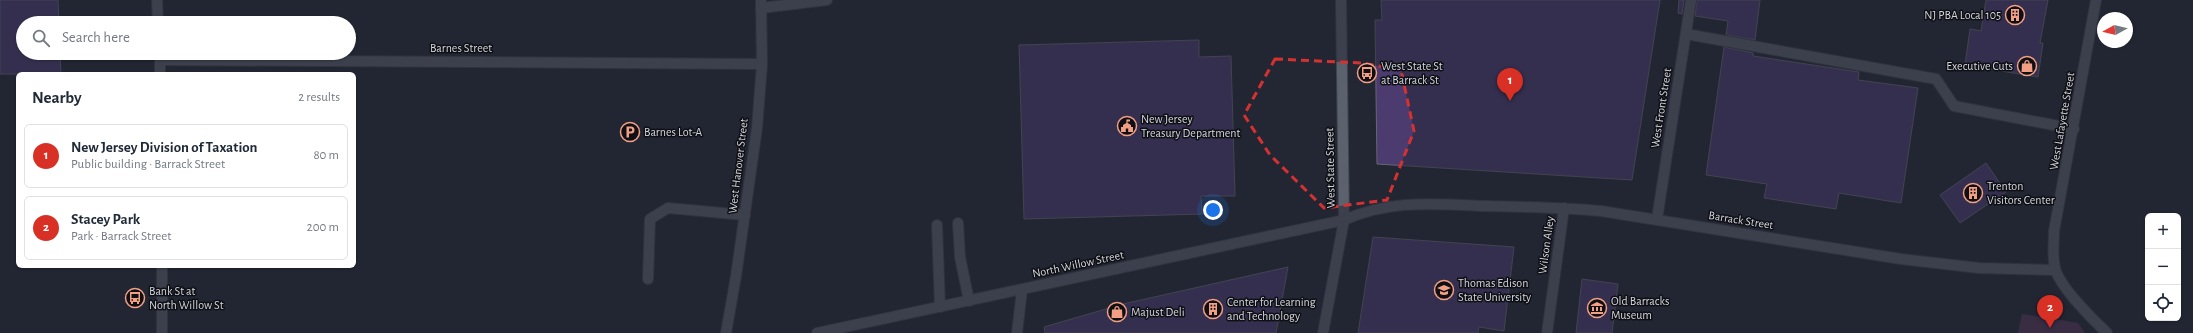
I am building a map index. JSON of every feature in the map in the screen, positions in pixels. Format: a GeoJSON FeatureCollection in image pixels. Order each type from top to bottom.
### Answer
{"type":"FeatureCollection","features":[{"type":"Feature","properties":{"kind":"street"},"geometry":{"type":"LineString","coordinates":[[158,0],[158,16]]}},
{"type":"Feature","properties":{"kind":"street"},"geometry":{"type":"LineString","coordinates":[[761,4],[827,0]]}},
{"type":"Feature","properties":{"kind":"street","name":"West State Street"},"geometry":{"type":"LineString","coordinates":[[1323,333],[1344,220],[1341,0]]}},
{"type":"Feature","properties":{"kind":"street","name":"West Front Street"},"geometry":{"type":"LineString","coordinates":[[1657,219],[1691,0]]}},
{"type":"Feature","properties":{"kind":"street","name":"West Lafayette Street"},"geometry":{"type":"LineString","coordinates":[[2055,270],[2054,231],[2074,129],[2096,0]]}},
{"type":"Feature","properties":{"kind":"street","name":"West Hanover Street"},"geometry":{"type":"LineString","coordinates":[[726,333],[757,128],[762,64],[761,4]]}},
{"type":"Feature","properties":{"kind":"street"},"geometry":{"type":"LineString","coordinates":[[1686,34],[1936,79],[1954,106],[2074,129]]}},
{"type":"Feature","properties":{"kind":"street","name":"Barnes Street"},"geometry":{"type":"LineString","coordinates":[[356,59],[762,64]]}},
{"type":"Feature","properties":{"kind":"street"},"geometry":{"type":"LineString","coordinates":[[160,60],[160,72]]}},
{"type":"Feature","properties":{"kind":"street","name":"Barrack Street"},"geometry":{"type":"LineString","coordinates":[[1344,220],[1363,211],[1402,204],[1564,208],[1625,214],[1900,259],[1979,268],[2055,270]]}},
{"type":"Feature","properties":{"kind":"street"},"geometry":{"type":"LineString","coordinates":[[648,279],[650,219],[668,208],[745,215]]}},
{"type":"Feature","properties":{"kind":"street","name":"Wilson Alley"},"geometry":{"type":"LineString","coordinates":[[1547,333],[1564,208]]}},
{"type":"Feature","properties":{"kind":"street","name":"North Willow Street"},"geometry":{"type":"LineString","coordinates":[[817,333],[1344,220]]}},
{"type":"Feature","properties":{"kind":"street"},"geometry":{"type":"LineString","coordinates":[[958,223],[960,257],[969,301]]}},
{"type":"Feature","properties":{"kind":"street"},"geometry":{"type":"LineString","coordinates":[[937,225],[940,307]]}},
{"type":"Feature","properties":{"kind":"street"},"geometry":{"type":"LineString","coordinates":[[162,268],[162,333]]}},
{"type":"Feature","properties":{"kind":"street"},"geometry":{"type":"LineString","coordinates":[[2055,270],[2068,292],[2107,333]]}},
{"type":"Feature","properties":{"kind":"street"},"geometry":{"type":"LineString","coordinates":[[1017,333],[1022,290]]}},
{"type":"Feature","properties":{"kind":"highlighted area"},"geometry":{"type":"Polygon","coordinates":[[[1275,59],[1362,63],[1401,70],[1414,131],[1387,200],[1324,208],[1270,155],[1244,115],[1275,59]]]}},
{"type":"Feature","properties":{"kind":"shaded area"},"geometry":{"type":"Polygon","coordinates":[[[2022,314],[2078,323],[2085,333],[2018,333],[2022,314]]]}},
{"type":"Feature","properties":{"kind":"building"},"geometry":{"type":"Polygon","coordinates":[[[0,0],[58,0],[59,16],[16,16],[16,60],[60,60],[61,72],[16,72],[16,74],[0,74],[0,0]]]}},
{"type":"Feature","properties":{"kind":"building"},"geometry":{"type":"Polygon","coordinates":[[[1381,0],[1660,0],[1632,180],[1377,164],[1375,20],[1382,20],[1381,0]]]}},
{"type":"Feature","properties":{"kind":"building"},"geometry":{"type":"Polygon","coordinates":[[[1679,0],[1684,0],[1682,14],[1678,13],[1679,0]]]}},
{"type":"Feature","properties":{"kind":"building"},"geometry":{"type":"Polygon","coordinates":[[[1697,0],[1760,0],[1755,40],[1726,35],[1728,21],[1695,16],[1697,0]]]}},
{"type":"Feature","properties":{"kind":"building"},"geometry":{"type":"Polygon","coordinates":[[[1986,0],[2048,0],[2040,43],[2043,43],[2038,77],[1965,65],[1970,29],[1981,31],[1986,0]]]}},
{"type":"Feature","properties":{"kind":"building","name":"New Jersey Treasury Department"},"geometry":{"type":"Polygon","coordinates":[[[1199,40],[1199,57],[1231,56],[1235,196],[1201,196],[1202,214],[1024,219],[1019,45],[1199,40]]]}},
{"type":"Feature","properties":{"kind":"building"},"geometry":{"type":"Polygon","coordinates":[[[1724,47],[1753,53],[1753,56],[1859,72],[1858,80],[1918,88],[1901,203],[1839,193],[1836,209],[1764,198],[1767,184],[1706,175],[1724,47]]]}},
{"type":"Feature","properties":{"kind":"building","name":"Trenton Visitors Center"},"geometry":{"type":"Polygon","coordinates":[[[1986,163],[2006,192],[1960,223],[1940,195],[1986,163]]]}},
{"type":"Feature","properties":{"kind":"building","name":"Thomas Edison State University"},"geometry":{"type":"Polygon","coordinates":[[[1373,237],[1514,247],[1504,331],[1479,327],[1478,333],[1358,333],[1373,237]]]}},
{"type":"Feature","properties":{"kind":"building","name":"Center for Learning and Technology"},"geometry":{"type":"Polygon","coordinates":[[[1288,267],[1276,333],[1045,333],[1044,327],[1123,304],[1288,267]]]}},
{"type":"Feature","properties":{"kind":"building","name":"Old Barracks Museum"},"geometry":{"type":"Polygon","coordinates":[[[1582,279],[1618,284],[1612,333],[1576,333],[1582,279]]]}},
{"type":"Feature","properties":{"kind":"place","name":"NJ PBA Local 105"},"geometry":{"type":"Point","coordinates":[2015,15]}},
{"type":"Feature","properties":{"kind":"place","name":"Executive Cuts"},"geometry":{"type":"Point","coordinates":[2027,66]}},
{"type":"Feature","properties":{"kind":"place","name":"West State St at Barrack St"},"geometry":{"type":"Point","coordinates":[1367,73]}},
{"type":"Feature","properties":{"kind":"place","name":"New Jersey Division of Taxation"},"geometry":{"type":"Point","coordinates":[1510,101]}},
{"type":"Feature","properties":{"kind":"place","name":"New Jersey Treasury Department"},"geometry":{"type":"Point","coordinates":[1127,126]}},
{"type":"Feature","properties":{"kind":"place","name":"Barnes Lot-A"},"geometry":{"type":"Point","coordinates":[630,132]}},
{"type":"Feature","properties":{"kind":"place","name":"Trenton Visitors Center"},"geometry":{"type":"Point","coordinates":[1973,193]}},
{"type":"Feature","properties":{"kind":"place","name":"Thomas Edison State University"},"geometry":{"type":"Point","coordinates":[1444,290]}},
{"type":"Feature","properties":{"kind":"place","name":"Bank St at North Willow St"},"geometry":{"type":"Point","coordinates":[135,298]}},
{"type":"Feature","properties":{"kind":"place","name":"Old Barracks Museum"},"geometry":{"type":"Point","coordinates":[1597,308]}},
{"type":"Feature","properties":{"kind":"place","name":"Center for Learning and Technology"},"geometry":{"type":"Point","coordinates":[1213,309]}},
{"type":"Feature","properties":{"kind":"place","name":"Majust Deli"},"geometry":{"type":"Point","coordinates":[1117,312]}},
{"type":"Feature","properties":{"kind":"place","name":"Stacey Park"},"geometry":{"type":"Point","coordinates":[2050,328]}}]}
